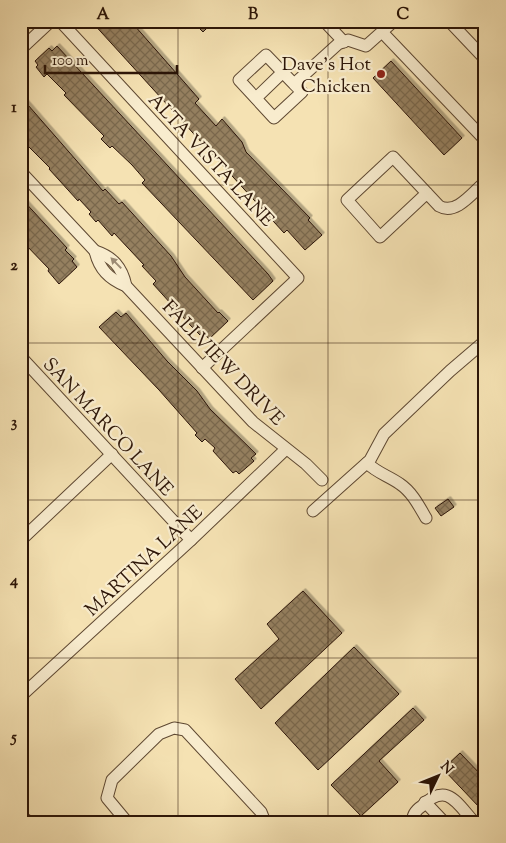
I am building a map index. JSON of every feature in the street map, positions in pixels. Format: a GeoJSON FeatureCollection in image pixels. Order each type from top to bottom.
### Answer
{"type":"FeatureCollection","features":[{"type":"Feature","properties":{"kind":"street"},"geometry":{"type":"LineString","coordinates":[[21,49],[51,21]]}},
{"type":"Feature","properties":{"kind":"street","name":"ALTA VISTA LANE"},"geometry":{"type":"LineString","coordinates":[[60,21],[298,278],[202,368]]}},
{"type":"Feature","properties":{"kind":"street"},"geometry":{"type":"LineString","coordinates":[[324,21],[344,42]]}},
{"type":"Feature","properties":{"kind":"street"},"geometry":{"type":"LineString","coordinates":[[294,84],[338,44],[348,40],[366,46],[394,21]]}},
{"type":"Feature","properties":{"kind":"street"},"geometry":{"type":"LineString","coordinates":[[449,21],[485,60]]}},
{"type":"Feature","properties":{"kind":"street"},"geometry":{"type":"LineString","coordinates":[[382,32],[485,140]]}},
{"type":"Feature","properties":{"kind":"street"},"geometry":{"type":"LineString","coordinates":[[266,55],[283,72],[302,92],[274,118],[239,80],[266,55]]}},
{"type":"Feature","properties":{"kind":"street"},"geometry":{"type":"LineString","coordinates":[[256,98],[283,72]]}},
{"type":"Feature","properties":{"kind":"street"},"geometry":{"type":"LineString","coordinates":[[427,193],[380,237],[346,200],[393,157],[445,210],[453,208],[485,182]]}},
{"type":"Feature","properties":{"kind":"street","name":"FALLVIEW DRIVE"},"geometry":{"type":"LineString","coordinates":[[21,172],[95,251],[98,264],[114,281],[126,286],[252,422],[306,464],[322,480]]}},
{"type":"Feature","properties":{"kind":"street"},"geometry":{"type":"LineString","coordinates":[[313,511],[367,463],[374,455],[379,440],[384,434],[450,371],[485,341]]}},
{"type":"Feature","properties":{"kind":"street","name":"SAN MARCO LANE"},"geometry":{"type":"LineString","coordinates":[[24,365],[112,454],[191,540]]}},
{"type":"Feature","properties":{"kind":"street","name":"MARTINA LANE"},"geometry":{"type":"LineString","coordinates":[[21,696],[286,450]]}},
{"type":"Feature","properties":{"kind":"street"},"geometry":{"type":"LineString","coordinates":[[21,540],[112,454]]}},
{"type":"Feature","properties":{"kind":"street"},"geometry":{"type":"LineString","coordinates":[[367,463],[378,473],[400,484],[411,494],[426,518]]}},
{"type":"Feature","properties":{"kind":"street"},"geometry":{"type":"LineString","coordinates":[[127,822],[107,798],[108,787],[112,780],[159,734],[174,728],[186,730],[263,817]]}},
{"type":"Feature","properties":{"kind":"street"},"geometry":{"type":"LineString","coordinates":[[413,822],[413,816],[425,802],[438,794],[444,794],[451,797],[474,822]]}},
{"type":"Feature","properties":{"kind":"street"},"geometry":{"type":"LineString","coordinates":[[425,802],[444,822]]}},
{"type":"Feature","properties":{"kind":"street"},"geometry":{"type":"LineString","coordinates":[[21,816],[29,822]]}},
{"type":"Feature","properties":{"kind":"building"},"geometry":{"type":"Polygon","coordinates":[[[91,21],[128,21],[134,25],[199,99],[195,103],[216,126],[222,119],[242,142],[246,152],[310,218],[308,220],[322,235],[305,250],[287,230],[284,233],[91,21]]]}},
{"type":"Feature","properties":{"kind":"building"},"geometry":{"type":"Polygon","coordinates":[[[192,21],[214,21],[203,32],[192,21]]]}},
{"type":"Feature","properties":{"kind":"building"},"geometry":{"type":"Polygon","coordinates":[[[57,46],[268,274],[273,281],[253,300],[142,183],[145,180],[132,165],[112,146],[110,148],[101,139],[104,136],[64,95],[66,93],[47,74],[44,77],[36,67],[38,65],[35,61],[49,48],[52,51],[57,46]]]}},
{"type":"Feature","properties":{"kind":"building"},"geometry":{"type":"Polygon","coordinates":[[[391,61],[462,138],[444,155],[373,78],[391,61]]]}},
{"type":"Feature","properties":{"kind":"building"},"geometry":{"type":"Polygon","coordinates":[[[21,97],[103,191],[105,189],[119,204],[122,202],[171,256],[185,277],[218,313],[228,321],[209,339],[203,332],[200,335],[191,326],[153,284],[156,281],[142,266],[144,265],[114,233],[112,236],[98,220],[96,222],[89,214],[91,212],[79,199],[78,201],[50,168],[21,139],[21,97]]]}},
{"type":"Feature","properties":{"kind":"building"},"geometry":{"type":"Polygon","coordinates":[[[21,198],[67,248],[65,250],[74,259],[72,261],[77,267],[59,284],[48,271],[49,269],[24,243],[26,241],[21,232],[21,198]]]}},
{"type":"Feature","properties":{"kind":"building"},"geometry":{"type":"Polygon","coordinates":[[[116,312],[121,317],[126,313],[167,361],[197,391],[210,409],[256,454],[251,458],[254,461],[239,474],[236,471],[233,473],[213,451],[215,448],[205,439],[202,442],[195,435],[197,433],[159,390],[99,327],[116,312]]]}},
{"type":"Feature","properties":{"kind":"building"},"geometry":{"type":"Polygon","coordinates":[[[448,499],[454,507],[441,516],[435,508],[448,499]]]}},
{"type":"Feature","properties":{"kind":"building"},"geometry":{"type":"Polygon","coordinates":[[[303,591],[342,633],[261,709],[235,679],[279,639],[267,624],[303,591]]]}},
{"type":"Feature","properties":{"kind":"building"},"geometry":{"type":"Polygon","coordinates":[[[354,647],[399,694],[318,770],[275,723],[354,647]]]}},
{"type":"Feature","properties":{"kind":"building"},"geometry":{"type":"Polygon","coordinates":[[[413,708],[424,720],[379,761],[398,782],[361,816],[331,785],[413,708]]]}},
{"type":"Feature","properties":{"kind":"building"},"geometry":{"type":"Polygon","coordinates":[[[460,753],[485,779],[485,808],[481,805],[479,807],[443,769],[460,753]]]}},
{"type":"Feature","properties":{"kind":"place","name":"Dave's Hot Chicken"},"geometry":{"type":"Point","coordinates":[381,74]}}]}
